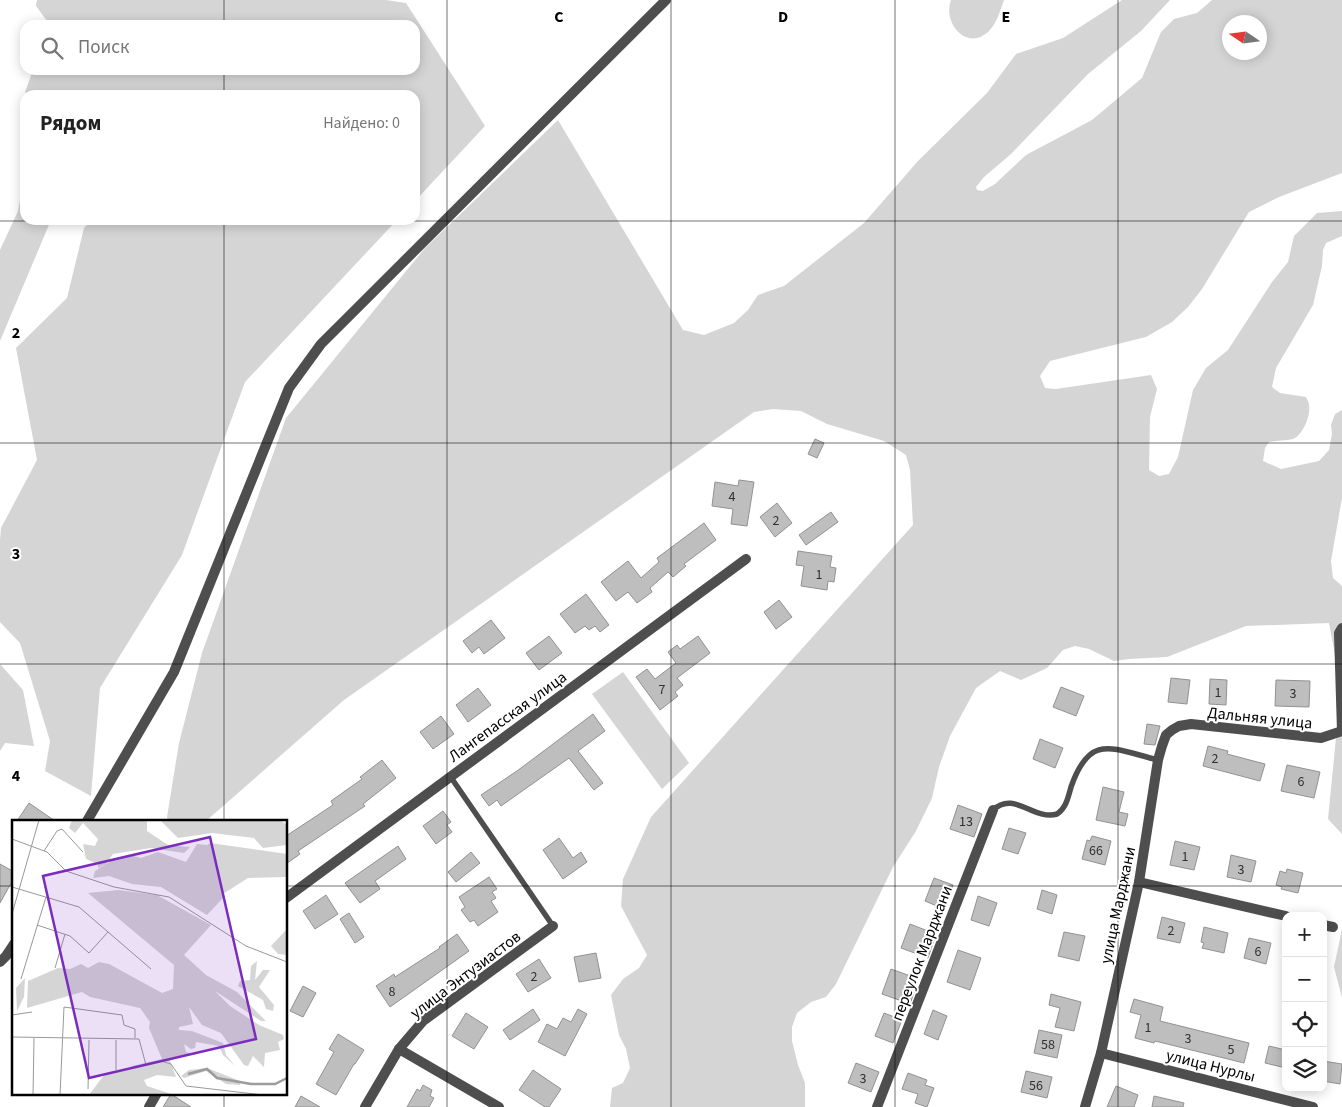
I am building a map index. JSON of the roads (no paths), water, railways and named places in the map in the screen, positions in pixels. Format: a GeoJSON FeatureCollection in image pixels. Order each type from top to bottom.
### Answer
{"type":"FeatureCollection","features":[{"type":"Feature","properties":{"kind":"street"},"geometry":{"type":"LineString","coordinates":[[88,820],[174,672],[289,388],[321,344],[666,0]]}},
{"type":"Feature","properties":{"kind":"street","name":"Лангепасская улица"},"geometry":{"type":"LineString","coordinates":[[288,897],[746,559]]}},
{"type":"Feature","properties":{"kind":"street","name":"Дальняя улица"},"geometry":{"type":"LineString","coordinates":[[1191,724],[1321,738],[1342,731],[1339,634],[1342,628]]}},
{"type":"Feature","properties":{"kind":"street","name":"улица Марджани"},"geometry":{"type":"LineString","coordinates":[[1085,1107],[1101,1053],[1139,882],[1158,760],[1166,736],[1179,726],[1191,724]]}},
{"type":"Feature","properties":{"kind":"street","name":"переулок Марджани"},"geometry":{"type":"LineString","coordinates":[[877,1107],[993,810]]}},
{"type":"Feature","properties":{"kind":"street"},"geometry":{"type":"LineString","coordinates":[[1139,882],[1282,915]]}},
{"type":"Feature","properties":{"kind":"street","name":"улица Энтузиастов"},"geometry":{"type":"LineString","coordinates":[[365,1107],[399,1049],[423,1021],[553,926]]}},
{"type":"Feature","properties":{"kind":"street"},"geometry":{"type":"LineString","coordinates":[[0,962],[12,947]]}},
{"type":"Feature","properties":{"kind":"street"},"geometry":{"type":"LineString","coordinates":[[399,1049],[499,1107]]}},
{"type":"Feature","properties":{"kind":"street","name":"улица Нурлы"},"geometry":{"type":"LineString","coordinates":[[1101,1053],[1313,1107]]}},
{"type":"Feature","properties":{"kind":"street"},"geometry":{"type":"LineString","coordinates":[[149,1107],[156,1094]]}},
{"type":"Feature","properties":{"kind":"lane"},"geometry":{"type":"LineString","coordinates":[[993,810],[999,804],[1006,802],[1046,816],[1057,814],[1065,805],[1077,770],[1091,752],[1108,748],[1158,760]]}},
{"type":"Feature","properties":{"kind":"lane"},"geometry":{"type":"LineString","coordinates":[[450,776],[553,926]]}}]}
